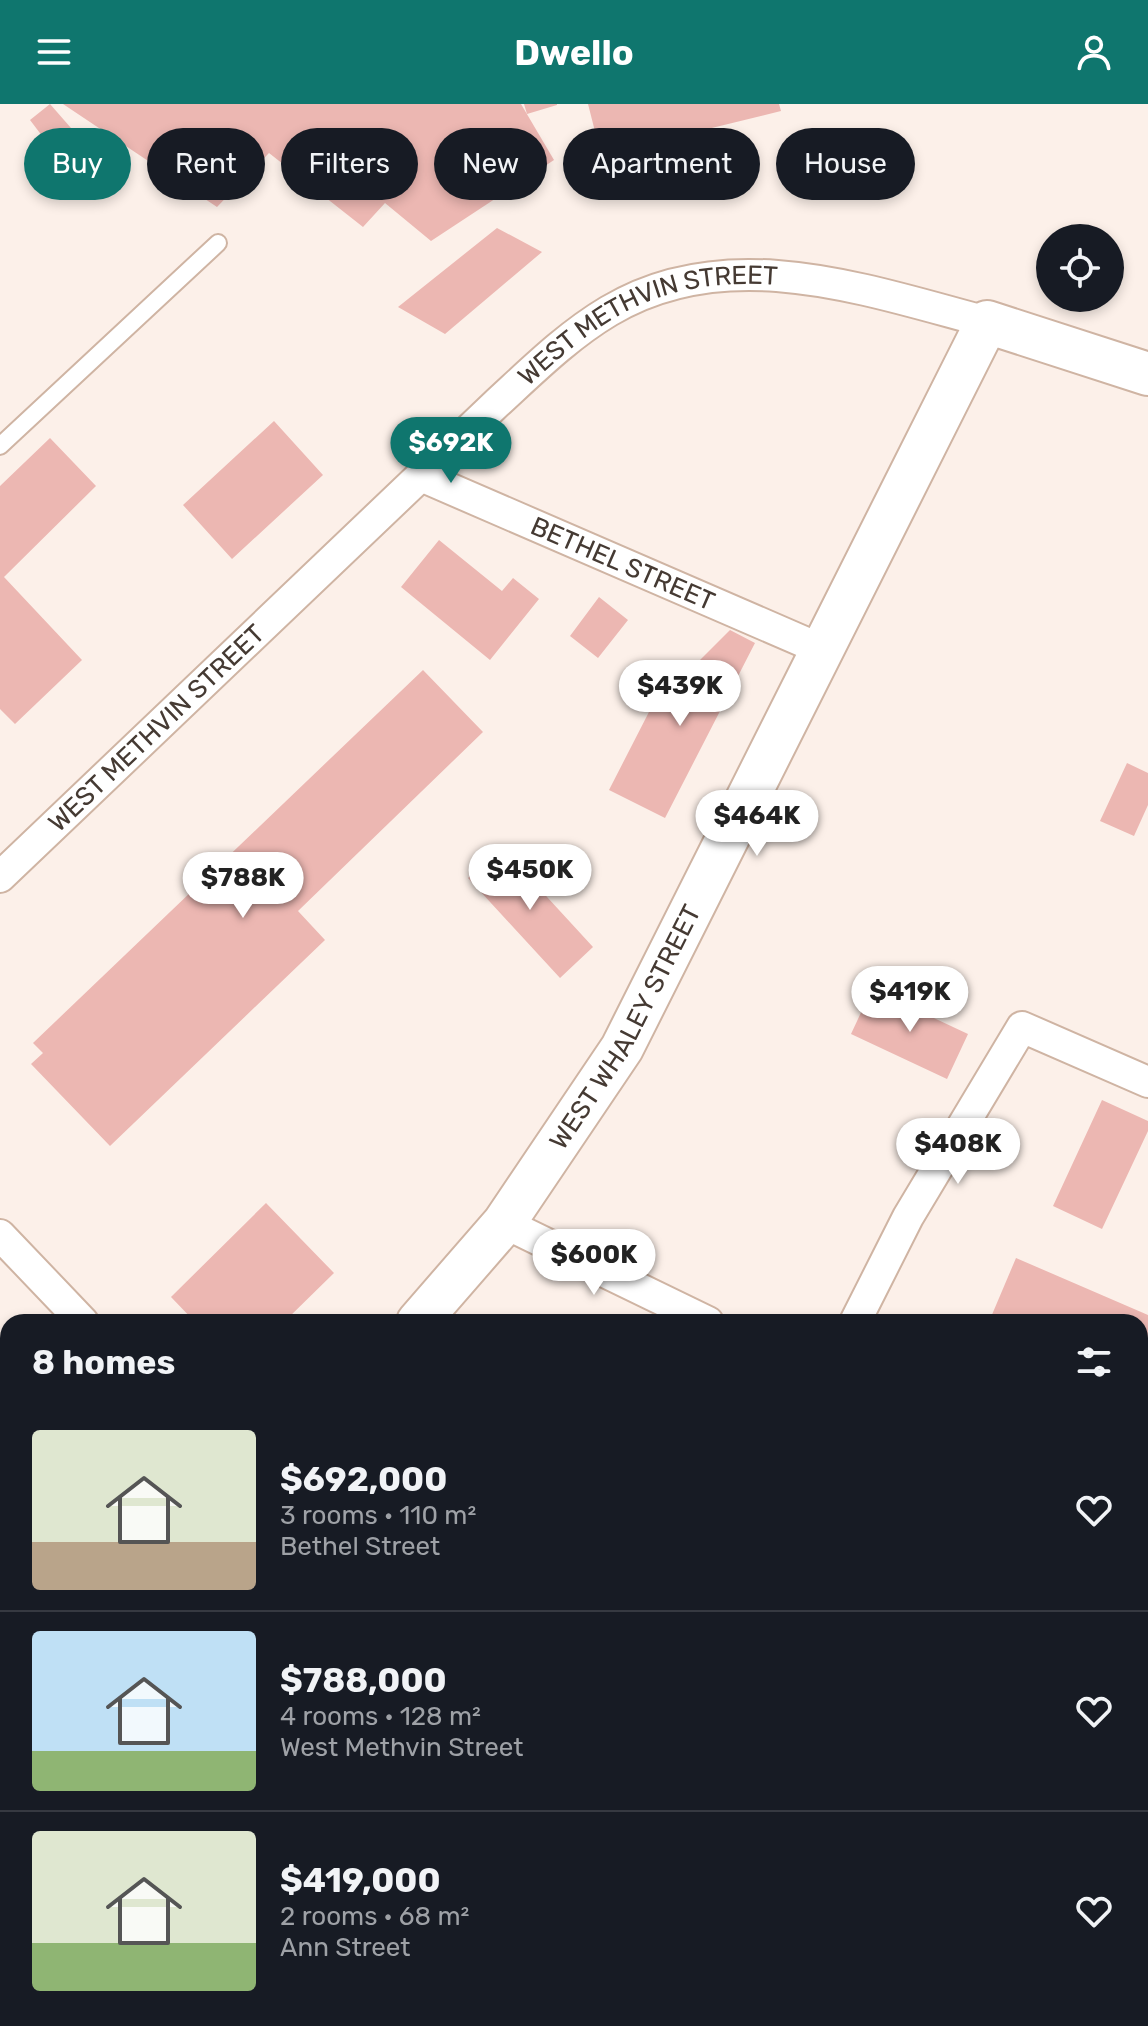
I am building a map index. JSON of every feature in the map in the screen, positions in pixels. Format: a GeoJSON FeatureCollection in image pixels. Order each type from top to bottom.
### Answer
{"type":"FeatureCollection","features":[{"type":"Feature","properties":{"kind":"street","name":"WEST METHVIN STREET"},"geometry":{"type":"LineString","coordinates":[[0,877],[421,476],[580,330],[634,297],[667,287],[728,276],[809,277],[987,322],[1148,374]]}},
{"type":"Feature","properties":{"kind":"street","name":"WEST WHALEY STREET"},"geometry":{"type":"LineString","coordinates":[[425,1314],[504,1223],[622,1048],[825,651],[987,322]]}},
{"type":"Feature","properties":{"kind":"street","name":"BETHEL STREET"},"geometry":{"type":"LineString","coordinates":[[421,476],[825,651]]}},
{"type":"Feature","properties":{"kind":"street"},"geometry":{"type":"LineString","coordinates":[[859,1314],[908,1217],[1022,1027],[1148,1082]]}},
{"type":"Feature","properties":{"kind":"street"},"geometry":{"type":"LineString","coordinates":[[504,1223],[692,1314]]}},
{"type":"Feature","properties":{"kind":"street"},"geometry":{"type":"LineString","coordinates":[[0,1235],[75,1314]]}},
{"type":"Feature","properties":{"kind":"lane"},"geometry":{"type":"LineString","coordinates":[[0,446],[218,243]]}},
{"type":"Feature","properties":{"kind":"building"},"geometry":{"type":"Polygon","coordinates":[[[50,104],[71,128],[36,128],[30,120],[50,104]]]}},
{"type":"Feature","properties":{"kind":"building"},"geometry":{"type":"Polygon","coordinates":[[[63,104],[521,104],[535,128],[434,128],[434,200],[493,200],[431,241],[385,203],[363,227],[329,200],[418,200],[418,128],[281,128],[281,162],[269,153],[265,157],[265,128],[147,128],[147,160],[131,149],[131,128],[99,128],[63,104]]]}},
{"type":"Feature","properties":{"kind":"building"},"geometry":{"type":"Polygon","coordinates":[[[524,104],[557,104],[557,105],[527,114],[524,104]]]}},
{"type":"Feature","properties":{"kind":"building"},"geometry":{"type":"Polygon","coordinates":[[[588,104],[779,104],[781,111],[711,128],[594,128],[588,104]]]}},
{"type":"Feature","properties":{"kind":"building"},"geometry":{"type":"Polygon","coordinates":[[[547,148],[554,160],[547,165],[547,148]]]}},
{"type":"Feature","properties":{"kind":"building"},"geometry":{"type":"Polygon","coordinates":[[[207,200],[224,200],[217,207],[207,200]]]}},
{"type":"Feature","properties":{"kind":"building"},"geometry":{"type":"Polygon","coordinates":[[[497,228],[542,252],[445,334],[398,307],[497,228]]]}},
{"type":"Feature","properties":{"kind":"building"},"geometry":{"type":"Polygon","coordinates":[[[274,421],[323,475],[232,559],[183,505],[274,421]]]}},
{"type":"Feature","properties":{"kind":"building"},"geometry":{"type":"Polygon","coordinates":[[[50,438],[96,486],[4,577],[82,660],[15,724],[0,709],[0,486],[50,438]]]}},
{"type":"Feature","properties":{"kind":"building"},"geometry":{"type":"Polygon","coordinates":[[[439,540],[502,591],[513,578],[539,599],[490,660],[401,587],[439,540]]]}},
{"type":"Feature","properties":{"kind":"building"},"geometry":{"type":"Polygon","coordinates":[[[599,597],[628,620],[598,658],[570,636],[599,597]]]}},
{"type":"Feature","properties":{"kind":"building"},"geometry":{"type":"Polygon","coordinates":[[[730,630],[755,643],[665,818],[609,790],[650,710],[730,630]]]}},
{"type":"Feature","properties":{"kind":"building"},"geometry":{"type":"Polygon","coordinates":[[[423,670],[483,732],[298,911],[325,940],[110,1146],[31,1064],[43,1053],[33,1043],[423,670]]]}},
{"type":"Feature","properties":{"kind":"building"},"geometry":{"type":"Polygon","coordinates":[[[1127,763],[1148,773],[1148,805],[1134,836],[1100,821],[1127,763]]]}},
{"type":"Feature","properties":{"kind":"building"},"geometry":{"type":"Polygon","coordinates":[[[501,847],[593,947],[560,978],[468,878],[501,847]]]}},
{"type":"Feature","properties":{"kind":"building"},"geometry":{"type":"Polygon","coordinates":[[[872,989],[968,1034],[947,1079],[851,1034],[872,989]]]}},
{"type":"Feature","properties":{"kind":"building"},"geometry":{"type":"Polygon","coordinates":[[[1102,1100],[1148,1121],[1148,1131],[1102,1229],[1053,1206],[1102,1100]]]}},
{"type":"Feature","properties":{"kind":"building"},"geometry":{"type":"Polygon","coordinates":[[[266,1203],[334,1273],[292,1314],[187,1314],[171,1297],[266,1203]]]}},
{"type":"Feature","properties":{"kind":"building"},"geometry":{"type":"Polygon","coordinates":[[[1016,1258],[1146,1314],[992,1314],[1016,1258]]]}}]}
